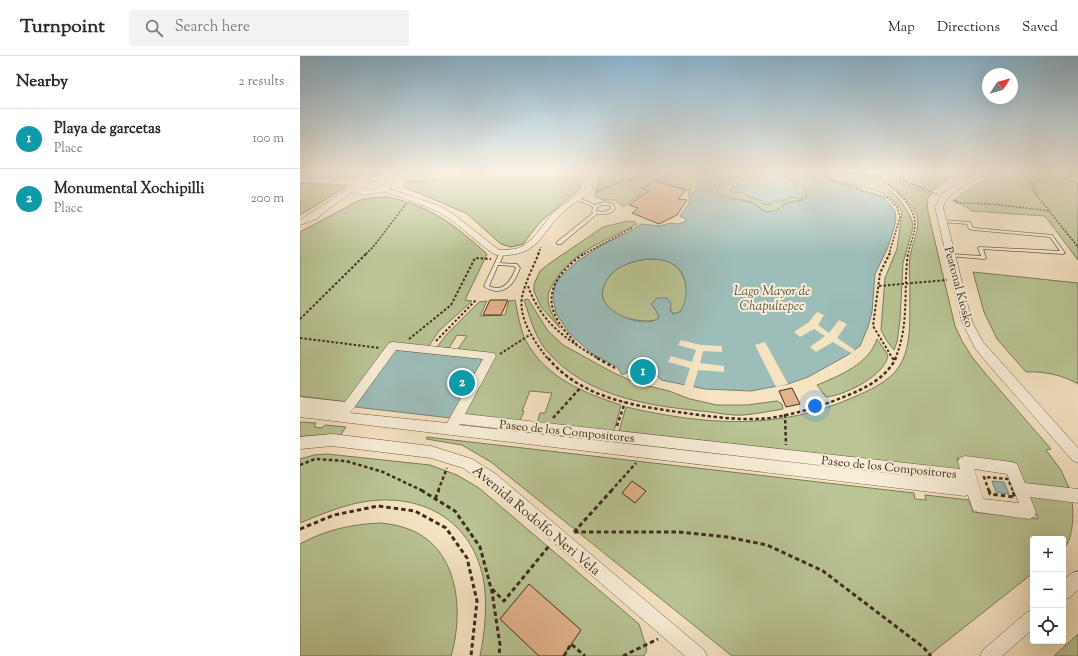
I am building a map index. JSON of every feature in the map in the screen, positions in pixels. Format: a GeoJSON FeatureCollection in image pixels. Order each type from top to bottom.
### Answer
{"type":"FeatureCollection","features":[{"type":"Feature","properties":{"kind":"street"},"geometry":{"type":"LineString","coordinates":[[309,219],[338,199]]}},
{"type":"Feature","properties":{"kind":"street"},"geometry":{"type":"LineString","coordinates":[[300,223],[354,199]]}},
{"type":"Feature","properties":{"kind":"street"},"geometry":{"type":"LineString","coordinates":[[412,199],[445,213],[496,252],[499,259],[526,248],[535,241],[552,220],[578,199]]}},
{"type":"Feature","properties":{"kind":"street","name":"Peatonal Kiosko"},"geometry":{"type":"LineString","coordinates":[[943,199],[939,207],[967,322],[980,345],[1008,381],[1074,453],[1078,463]]}},
{"type":"Feature","properties":{"kind":"street"},"geometry":{"type":"LineString","coordinates":[[344,412],[396,348],[490,356],[453,424]]}},
{"type":"Feature","properties":{"kind":"street","name":"Paseo de los Compositores"},"geometry":{"type":"LineString","coordinates":[[300,402],[344,412]]}},
{"type":"Feature","properties":{"kind":"street","name":"Paseo de los Compositores"},"geometry":{"type":"LineString","coordinates":[[300,412],[344,412],[453,424],[645,452],[966,488],[964,482],[970,479]]}},
{"type":"Feature","properties":{"kind":"street","name":"Paseo de los Compositores"},"geometry":{"type":"LineString","coordinates":[[453,424],[544,428],[786,455],[970,479]]}},
{"type":"Feature","properties":{"kind":"street","name":"Avenida Rodolfo Neri Vela"},"geometry":{"type":"LineString","coordinates":[[300,443],[332,440],[431,452],[467,462],[491,479],[698,656]]}},
{"type":"Feature","properties":{"kind":"street","name":"Paseo de los Compositores"},"geometry":{"type":"LineString","coordinates":[[965,462],[1012,468],[1020,489],[1029,512],[978,505],[965,462]]}},
{"type":"Feature","properties":{"kind":"street"},"geometry":{"type":"LineString","coordinates":[[1020,489],[1078,496]]}},
{"type":"Feature","properties":{"kind":"street"},"geometry":{"type":"LineString","coordinates":[[1066,589],[1078,578]]}},
{"type":"Feature","properties":{"kind":"street"},"geometry":{"type":"LineString","coordinates":[[989,656],[1030,621]]}},
{"type":"Feature","properties":{"kind":"lane"},"geometry":{"type":"LineString","coordinates":[[559,243],[596,213],[607,213],[613,209],[613,206],[608,204],[596,206],[578,199]]}},
{"type":"Feature","properties":{"kind":"lane"},"geometry":{"type":"LineString","coordinates":[[596,206],[593,210],[596,213]]}},
{"type":"Feature","properties":{"kind":"lane"},"geometry":{"type":"LineString","coordinates":[[942,221],[969,223],[970,228],[973,230],[1051,236],[1063,253],[980,248],[984,258],[950,255]]}},
{"type":"Feature","properties":{"kind":"lane"},"geometry":{"type":"LineString","coordinates":[[499,259],[515,265],[518,268],[513,280],[506,287],[497,289],[489,288],[486,286],[499,259]]}},
{"type":"Feature","properties":{"kind":"path"},"geometry":{"type":"LineString","coordinates":[[300,319],[373,247],[409,199]]}},
{"type":"Feature","properties":{"kind":"path"},"geometry":{"type":"LineString","coordinates":[[889,199],[897,207],[900,217],[889,255],[880,273],[873,326],[894,360]]}},
{"type":"Feature","properties":{"kind":"path"},"geometry":{"type":"LineString","coordinates":[[535,241],[541,247],[528,285],[522,297],[521,305],[531,334],[553,365],[582,386],[625,402],[665,411],[729,419],[747,419],[785,414],[827,404],[862,389],[883,376],[894,360],[901,346],[904,326],[908,258],[916,226],[913,213],[908,204],[903,199]]}},
{"type":"Feature","properties":{"kind":"path"},"geometry":{"type":"LineString","coordinates":[[950,199],[962,203],[993,204],[1050,211]]}},
{"type":"Feature","properties":{"kind":"path"},"geometry":{"type":"LineString","coordinates":[[1042,199],[1078,247]]}},
{"type":"Feature","properties":{"kind":"path"},"geometry":{"type":"LineString","coordinates":[[577,345],[562,327],[553,311],[551,296],[555,281],[585,253],[632,228]]}},
{"type":"Feature","properties":{"kind":"path"},"geometry":{"type":"LineString","coordinates":[[300,338],[396,348],[438,317],[451,305],[475,258],[499,259]]}},
{"type":"Feature","properties":{"kind":"path"},"geometry":{"type":"LineString","coordinates":[[879,286],[956,280]]}},
{"type":"Feature","properties":{"kind":"path"},"geometry":{"type":"LineString","coordinates":[[528,285],[532,301],[542,316],[561,336],[615,368]]}},
{"type":"Feature","properties":{"kind":"path"},"geometry":{"type":"LineString","coordinates":[[428,350],[476,300]]}},
{"type":"Feature","properties":{"kind":"path"},"geometry":{"type":"LineString","coordinates":[[544,428],[582,386]]}},
{"type":"Feature","properties":{"kind":"path"},"geometry":{"type":"LineString","coordinates":[[614,436],[625,402]]}},
{"type":"Feature","properties":{"kind":"path"},"geometry":{"type":"LineString","coordinates":[[785,414],[786,455]]}},
{"type":"Feature","properties":{"kind":"path"},"geometry":{"type":"LineString","coordinates":[[645,452],[574,532],[680,532],[727,537],[767,545],[823,571],[917,642],[930,656]]}},
{"type":"Feature","properties":{"kind":"path"},"geometry":{"type":"LineString","coordinates":[[300,465],[315,459],[346,461],[384,472],[418,488],[455,511],[480,547],[491,588],[500,645],[499,656]]}},
{"type":"Feature","properties":{"kind":"path"},"geometry":{"type":"LineString","coordinates":[[435,499],[448,467]]}},
{"type":"Feature","properties":{"kind":"path"},"geometry":{"type":"LineString","coordinates":[[984,477],[990,477],[1008,479],[1015,497],[990,494],[984,477]]}},
{"type":"Feature","properties":{"kind":"path"},"geometry":{"type":"LineString","coordinates":[[300,529],[334,515],[378,506],[415,511],[446,528],[467,558],[477,601],[471,656]]}},
{"type":"Feature","properties":{"kind":"path"},"geometry":{"type":"LineString","coordinates":[[491,588],[504,601],[550,545]]}},
{"type":"Feature","properties":{"kind":"path"},"geometry":{"type":"LineString","coordinates":[[623,656],[659,639]]}},
{"type":"Feature","properties":{"kind":"path"},"geometry":{"type":"LineString","coordinates":[[564,656],[571,644],[585,656]]}},
{"type":"Feature","properties":{"kind":"green space"},"geometry":{"type":"Polygon","coordinates":[[[300,199],[326,199],[300,215],[300,199]]]}},
{"type":"Feature","properties":{"kind":"green space"},"geometry":{"type":"Polygon","coordinates":[[[396,199],[417,206],[442,218],[487,254],[465,300],[472,301],[439,331],[428,347],[391,344],[347,402],[300,396],[300,232],[360,200],[396,199]]]}},
{"type":"Feature","properties":{"kind":"green space"},"geometry":{"type":"Polygon","coordinates":[[[433,199],[568,199],[540,222],[523,244],[511,247],[501,244],[466,213],[433,199]]]}},
{"type":"Feature","properties":{"kind":"green space"},"geometry":{"type":"Polygon","coordinates":[[[601,199],[634,199],[623,207],[615,200],[601,199]]]}},
{"type":"Feature","properties":{"kind":"green space"},"geometry":{"type":"Polygon","coordinates":[[[736,199],[804,199],[786,203],[777,211],[773,212],[766,212],[754,203],[736,199]]]}},
{"type":"Feature","properties":{"kind":"green space"},"geometry":{"type":"Polygon","coordinates":[[[891,199],[900,200],[913,224],[903,263],[900,320],[897,342],[894,350],[881,330],[885,278],[897,249],[902,212],[891,199]]]}},
{"type":"Feature","properties":{"kind":"green space"},"geometry":{"type":"Polygon","coordinates":[[[906,199],[928,199],[928,212],[955,326],[962,341],[972,357],[985,373],[1051,449],[1046,450],[1061,470],[1069,488],[1024,483],[1014,462],[957,458],[961,470],[619,431],[626,407],[684,418],[713,421],[741,422],[769,420],[826,408],[881,384],[895,372],[901,363],[908,343],[910,321],[909,270],[911,252],[918,226],[917,216],[912,206],[906,199]]]}},
{"type":"Feature","properties":{"kind":"green space"},"geometry":{"type":"Polygon","coordinates":[[[956,199],[1078,199],[1078,260],[1045,216],[971,211],[969,208],[954,202],[956,199]]]}},
{"type":"Feature","properties":{"kind":"green space"},"geometry":{"type":"Polygon","coordinates":[[[628,221],[635,222],[637,224],[601,242],[578,256],[559,274],[548,294],[548,301],[550,309],[560,328],[541,307],[534,291],[534,284],[540,271],[603,227],[628,221]]]}},
{"type":"Feature","properties":{"kind":"green space"},"geometry":{"type":"Polygon","coordinates":[[[647,259],[665,260],[679,269],[683,275],[687,290],[685,304],[676,314],[671,312],[670,301],[653,307],[659,318],[650,321],[635,320],[613,312],[603,299],[602,292],[606,282],[620,267],[647,259]]]}},
{"type":"Feature","properties":{"kind":"green space"},"geometry":{"type":"Polygon","coordinates":[[[973,272],[1078,283],[1078,384],[1053,374],[1026,372],[997,339],[984,312],[973,272]]]}},
{"type":"Feature","properties":{"kind":"green space"},"geometry":{"type":"Polygon","coordinates":[[[528,299],[548,331],[563,345],[612,372],[636,383],[669,391],[690,399],[717,405],[747,405],[777,401],[782,404],[783,409],[748,415],[738,415],[680,409],[617,396],[597,388],[562,366],[546,350],[538,338],[530,319],[524,300],[528,299]]]}},
{"type":"Feature","properties":{"kind":"green space"},"geometry":{"type":"Polygon","coordinates":[[[515,300],[526,341],[534,354],[544,365],[567,382],[580,389],[621,405],[614,431],[537,423],[540,413],[545,413],[552,393],[530,391],[522,411],[524,411],[520,421],[463,414],[495,354],[458,349],[467,336],[457,335],[449,348],[437,347],[447,334],[479,302],[487,301],[480,316],[505,315],[509,301],[515,300]]]}},
{"type":"Feature","properties":{"kind":"green space"},"geometry":{"type":"Polygon","coordinates":[[[877,339],[888,355],[886,363],[880,370],[853,389],[834,396],[826,397],[817,385],[835,378],[860,362],[873,348],[877,339]]]}},
{"type":"Feature","properties":{"kind":"green space"},"geometry":{"type":"Polygon","coordinates":[[[300,422],[316,423],[314,427],[322,428],[325,425],[346,427],[340,436],[300,439],[300,422]]]}},
{"type":"Feature","properties":{"kind":"green space"},"geometry":{"type":"Polygon","coordinates":[[[427,437],[914,493],[915,499],[926,500],[925,495],[969,500],[973,512],[1038,519],[1029,496],[1072,501],[1072,527],[1069,540],[1066,545],[1066,536],[1030,536],[1030,575],[928,656],[732,656],[491,462],[462,445],[426,439],[427,437]]]}},
{"type":"Feature","properties":{"kind":"green space"},"geometry":{"type":"Polygon","coordinates":[[[327,454],[430,465],[457,475],[479,488],[639,624],[647,650],[644,656],[480,656],[485,617],[485,587],[483,577],[477,558],[468,541],[456,527],[442,516],[427,507],[409,502],[389,500],[360,502],[342,507],[300,523],[300,459],[314,455],[327,454]]]}},
{"type":"Feature","properties":{"kind":"green space"},"geometry":{"type":"Polygon","coordinates":[[[381,523],[396,525],[411,530],[427,539],[439,552],[448,567],[454,584],[457,602],[455,639],[451,656],[300,656],[300,544],[329,531],[360,525],[381,523]]]}},
{"type":"Feature","properties":{"kind":"green space"},"geometry":{"type":"Polygon","coordinates":[[[1078,634],[1078,656],[1054,656],[1078,634]]]}},
{"type":"Feature","properties":{"kind":"water","name":"Lago Mayor de Chapultepec"},"geometry":{"type":"Polygon","coordinates":[[[689,199],[735,199],[753,203],[762,210],[768,212],[778,210],[786,203],[798,202],[805,199],[884,199],[889,203],[895,211],[896,219],[888,247],[875,274],[872,312],[868,327],[860,346],[846,356],[808,377],[788,384],[751,391],[705,389],[661,380],[642,358],[634,359],[629,365],[630,371],[622,375],[617,367],[591,353],[569,333],[556,313],[553,298],[555,284],[560,277],[578,261],[600,246],[629,232],[641,224],[660,226],[670,223],[678,224],[685,222],[686,219],[680,216],[690,202],[689,199]],[[640,260],[626,264],[615,271],[606,282],[602,293],[604,301],[608,306],[629,319],[645,322],[653,321],[659,318],[657,312],[651,304],[657,298],[667,298],[671,303],[670,310],[673,314],[680,312],[686,292],[684,278],[677,267],[671,263],[659,260],[640,260]]]}},
{"type":"Feature","properties":{"kind":"water","name":"Lago Mayor de Chapultepec"},"geometry":{"type":"Polygon","coordinates":[[[755,199],[788,199],[772,202],[771,205],[762,204],[762,201],[755,199]]]}},
{"type":"Feature","properties":{"kind":"water"},"geometry":{"type":"Polygon","coordinates":[[[396,350],[483,359],[451,418],[355,407],[396,350]]]}},
{"type":"Feature","properties":{"kind":"water"},"geometry":{"type":"Polygon","coordinates":[[[992,481],[1004,482],[1009,494],[996,492],[992,481]]]}},
{"type":"Feature","properties":{"kind":"pier"},"geometry":{"type":"Polygon","coordinates":[[[817,312],[824,315],[818,325],[829,333],[839,320],[847,324],[837,338],[855,350],[851,353],[833,342],[816,352],[810,347],[825,336],[814,329],[800,337],[794,332],[809,322],[817,312]]]}},
{"type":"Feature","properties":{"kind":"pier"},"geometry":{"type":"Polygon","coordinates":[[[681,340],[701,345],[722,346],[722,352],[703,351],[700,363],[724,366],[724,372],[698,370],[693,388],[684,386],[690,368],[668,362],[671,356],[692,362],[696,350],[678,345],[681,340]]]}},
{"type":"Feature","properties":{"kind":"pier"},"geometry":{"type":"Polygon","coordinates":[[[765,342],[788,384],[776,387],[755,345],[765,342]]]}},
{"type":"Feature","properties":{"kind":"building"},"geometry":{"type":"Polygon","coordinates":[[[638,199],[687,200],[677,215],[659,224],[632,213],[638,208],[629,205],[638,199]]]}},
{"type":"Feature","properties":{"kind":"building"},"geometry":{"type":"Polygon","coordinates":[[[490,300],[508,300],[501,315],[483,315],[490,300]]]}},
{"type":"Feature","properties":{"kind":"building"},"geometry":{"type":"Polygon","coordinates":[[[792,388],[800,404],[786,407],[779,391],[792,388]]]}},
{"type":"Feature","properties":{"kind":"building"},"geometry":{"type":"Polygon","coordinates":[[[632,481],[646,491],[635,503],[622,493],[632,481]]]}},
{"type":"Feature","properties":{"kind":"building"},"geometry":{"type":"Polygon","coordinates":[[[529,584],[581,630],[563,656],[539,656],[500,619],[529,584]]]}},
{"type":"Feature","properties":{"kind":"place","name":"Playa de garcetas"},"geometry":{"type":"Point","coordinates":[643,372]}},
{"type":"Feature","properties":{"kind":"place","name":"Monumental Xochipilli"},"geometry":{"type":"Point","coordinates":[462,383]}}]}
